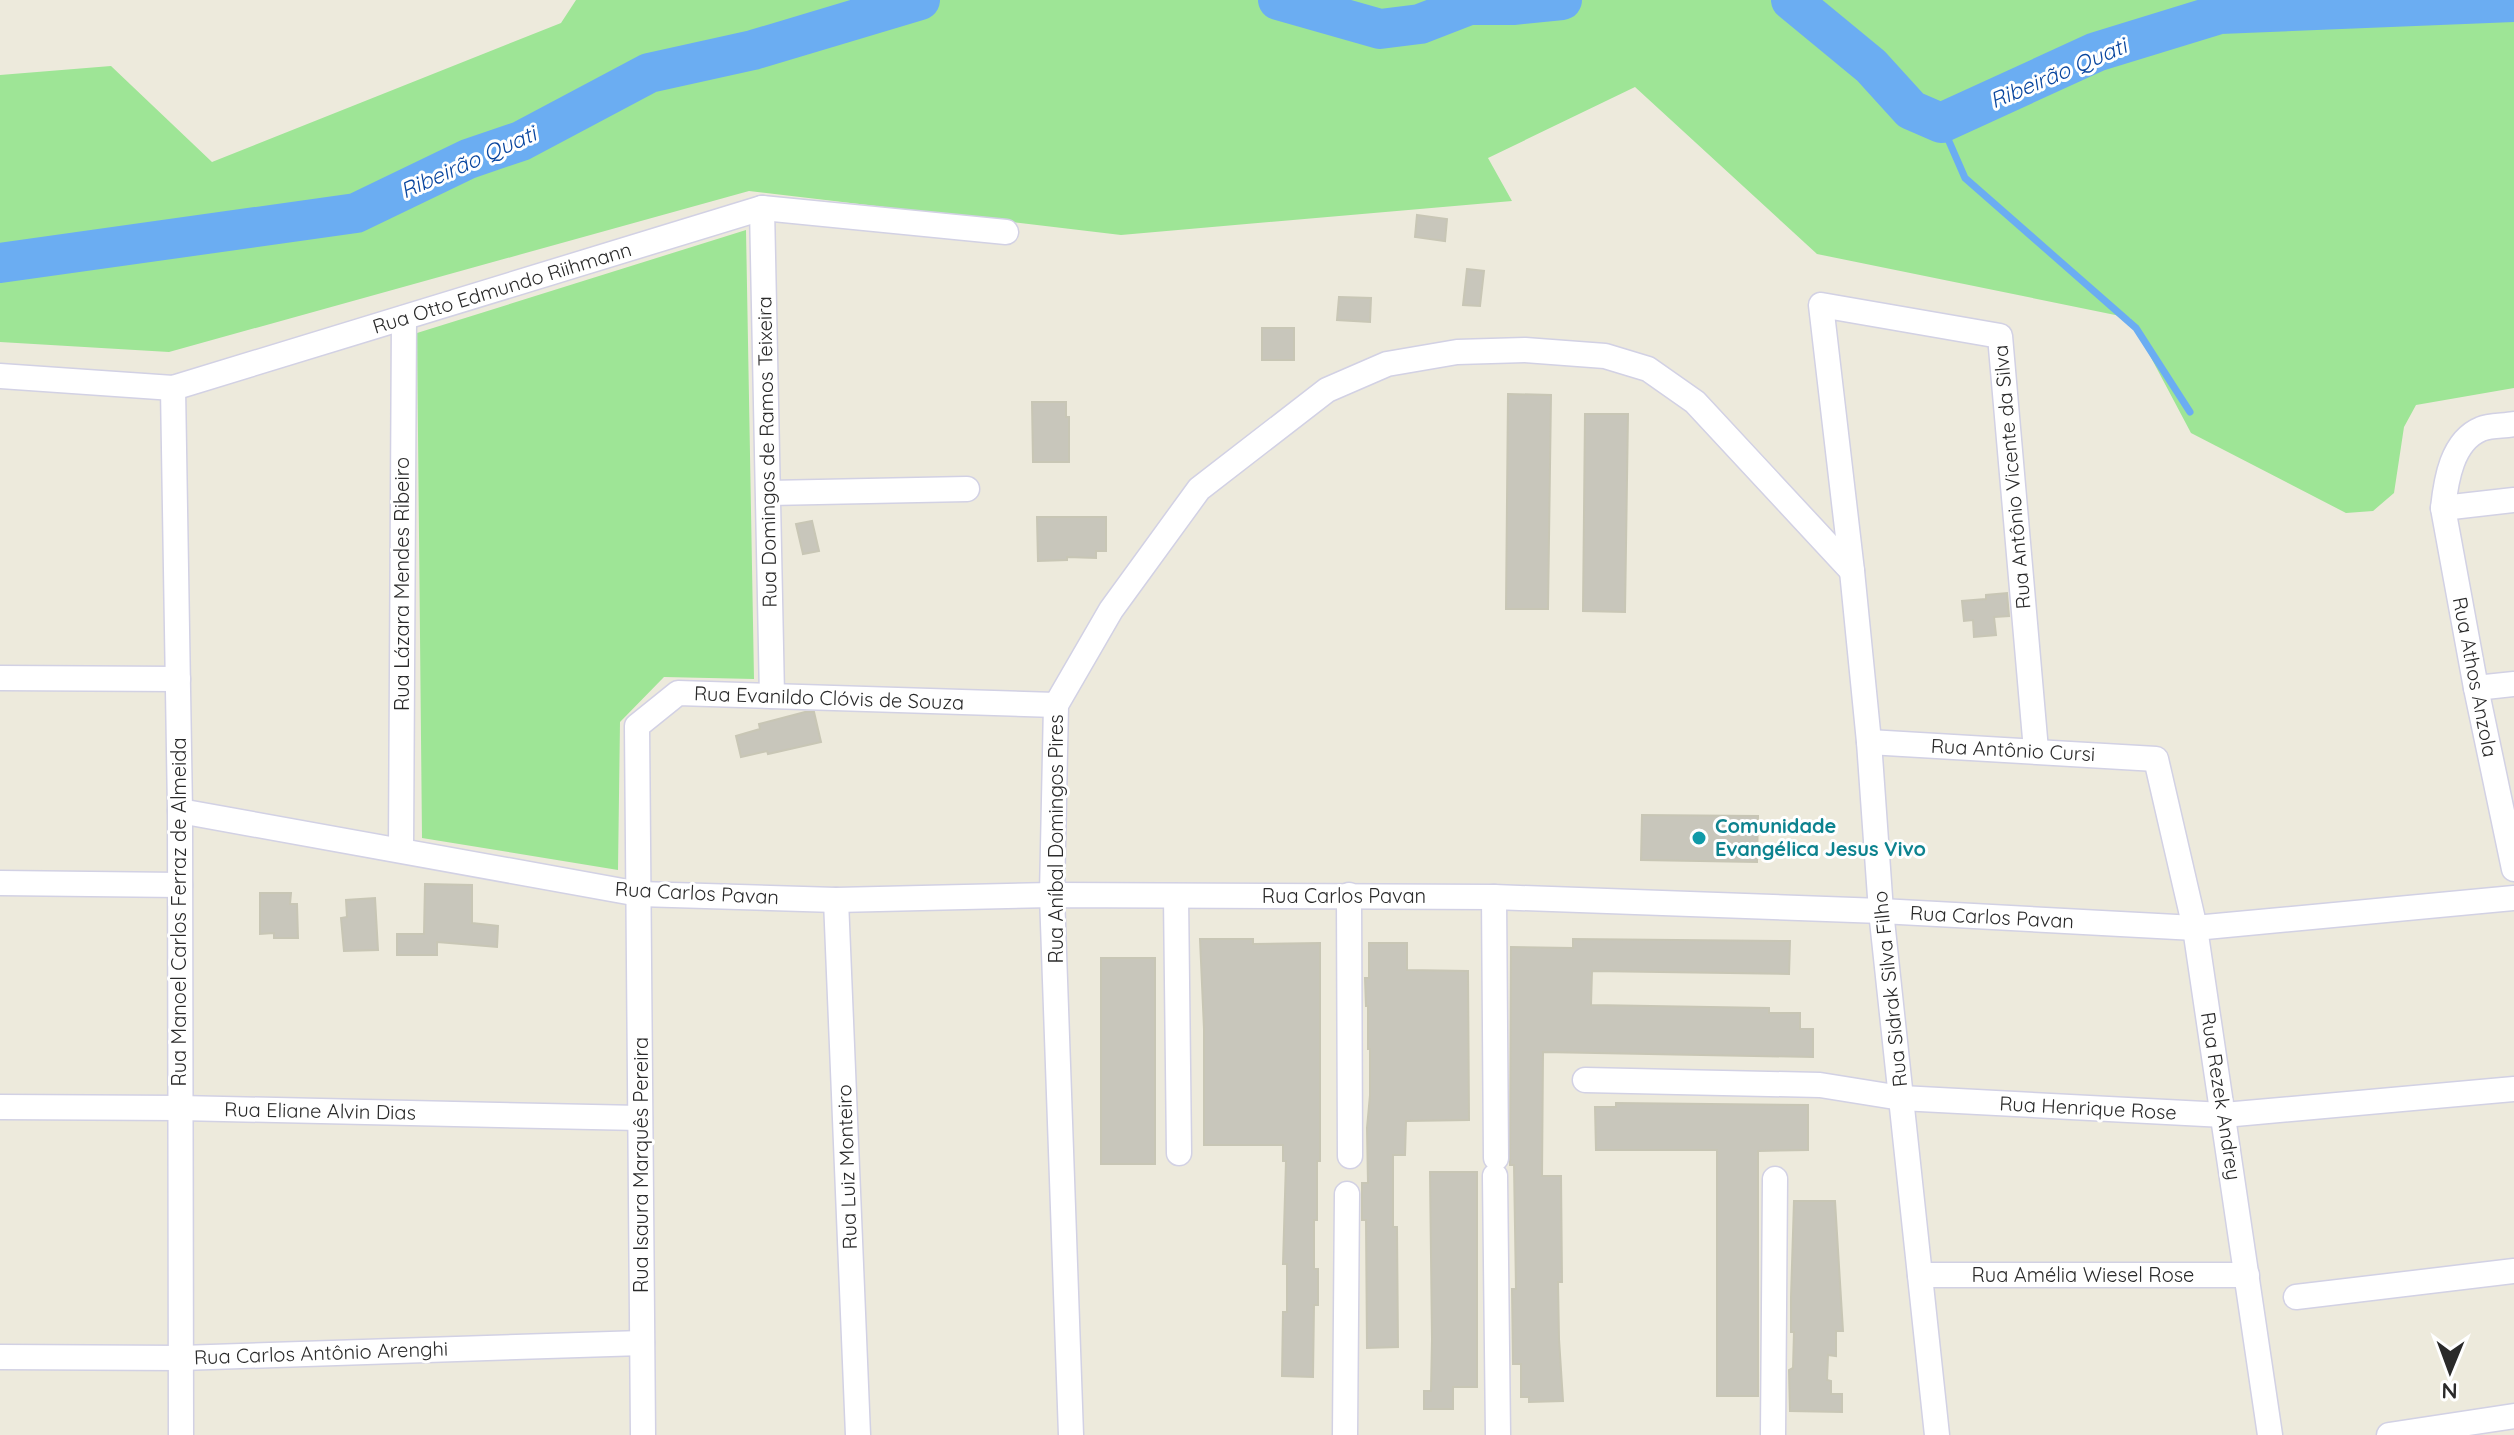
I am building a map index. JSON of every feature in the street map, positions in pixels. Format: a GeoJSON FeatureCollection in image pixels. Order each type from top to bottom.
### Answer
{"type":"FeatureCollection","features":[{"type":"Feature","properties":{"kind":"street","name":"Rua Otto Edmundo Riihmann"},"geometry":{"type":"LineString","coordinates":[[0,376],[173,388],[762,208],[1006,232]]}},
{"type":"Feature","properties":{"kind":"street","name":"Rua Domingos de Ramos Teixeira"},"geometry":{"type":"LineString","coordinates":[[762,208],[772,696]]}},
{"type":"Feature","properties":{"kind":"street","name":"Rua Sidrak Silva Filho"},"geometry":{"type":"LineString","coordinates":[[1821,305],[1852,571],[1869,742],[1881,911],[1937,1435]]}},
{"type":"Feature","properties":{"kind":"street","name":"Rua Antônio Vicente da Silva"},"geometry":{"type":"LineString","coordinates":[[1821,305],[2000,336],[2036,750]]}},
{"type":"Feature","properties":{"kind":"street","name":"Rua Lázara Mendes Ribeiro"},"geometry":{"type":"LineString","coordinates":[[401,850],[404,318]]}},
{"type":"Feature","properties":{"kind":"street","name":"Rua Aníbal Domingos Pires"},"geometry":{"type":"LineString","coordinates":[[1071,1435],[1052,895],[1056,705],[1111,610],[1199,489],[1327,390],[1387,364],[1457,352],[1525,350],[1605,356],[1648,369],[1695,402],[1852,571]]}},
{"type":"Feature","properties":{"kind":"street","name":"Rua Manoel Carlos Ferraz de Almeida"},"geometry":{"type":"LineString","coordinates":[[173,388],[180,811],[181,1435]]}},
{"type":"Feature","properties":{"kind":"street"},"geometry":{"type":"LineString","coordinates":[[2514,424],[2482,428],[2460,445],[2444,496],[2514,500]]}},
{"type":"Feature","properties":{"kind":"street"},"geometry":{"type":"LineString","coordinates":[[769,493],[967,489]]}},
{"type":"Feature","properties":{"kind":"street","name":"Rua Athos Anzola"},"geometry":{"type":"LineString","coordinates":[[2444,496],[2476,688],[2514,869]]}},
{"type":"Feature","properties":{"kind":"street"},"geometry":{"type":"LineString","coordinates":[[0,678],[178,679]]}},
{"type":"Feature","properties":{"kind":"street"},"geometry":{"type":"LineString","coordinates":[[2476,688],[2514,684]]}},
{"type":"Feature","properties":{"kind":"street","name":"Rua Evanildo Clóvis de Souza"},"geometry":{"type":"LineString","coordinates":[[639,894],[637,726],[678,693],[1056,705]]}},
{"type":"Feature","properties":{"kind":"street","name":"Rua Antônio Cursi"},"geometry":{"type":"LineString","coordinates":[[1869,742],[2156,759]]}},
{"type":"Feature","properties":{"kind":"street","name":"Rua Rezek Andrey"},"geometry":{"type":"LineString","coordinates":[[2156,759],[2195,928],[2270,1435]]}},
{"type":"Feature","properties":{"kind":"street","name":"Rua Carlos Pavan"},"geometry":{"type":"LineString","coordinates":[[180,811],[639,894],[836,900],[1052,895],[1494,897],[1881,911],[2195,928],[2514,898]]}},
{"type":"Feature","properties":{"kind":"street"},"geometry":{"type":"LineString","coordinates":[[0,883],[180,885]]}},
{"type":"Feature","properties":{"kind":"street","name":"Rua Isaura Marquês Pereira"},"geometry":{"type":"LineString","coordinates":[[639,894],[643,1435]]}},
{"type":"Feature","properties":{"kind":"street"},"geometry":{"type":"LineString","coordinates":[[1349,895],[1350,1156]]}},
{"type":"Feature","properties":{"kind":"street"},"geometry":{"type":"LineString","coordinates":[[1176,896],[1179,1153]]}},
{"type":"Feature","properties":{"kind":"street"},"geometry":{"type":"LineString","coordinates":[[1494,897],[1498,1435]]}},
{"type":"Feature","properties":{"kind":"street","name":"Rua Luiz Monteiro"},"geometry":{"type":"LineString","coordinates":[[836,900],[858,1435]]}},
{"type":"Feature","properties":{"kind":"street","name":"Rua Henrique Rose"},"geometry":{"type":"LineString","coordinates":[[1585,1080],[1820,1085],[1901,1098],[2224,1115],[2514,1089]]}},
{"type":"Feature","properties":{"kind":"street","name":"Rua Eliane Alvin Dias"},"geometry":{"type":"LineString","coordinates":[[0,1107],[640,1118]]}},
{"type":"Feature","properties":{"kind":"street"},"geometry":{"type":"LineString","coordinates":[[1773,1435],[1775,1179]]}},
{"type":"Feature","properties":{"kind":"street"},"geometry":{"type":"LineString","coordinates":[[1345,1435],[1347,1194]]}},
{"type":"Feature","properties":{"kind":"street"},"geometry":{"type":"LineString","coordinates":[[2296,1297],[2514,1271]]}},
{"type":"Feature","properties":{"kind":"street","name":"Rua Amélia Wiesel Rose"},"geometry":{"type":"LineString","coordinates":[[1920,1275],[2247,1275]]}},
{"type":"Feature","properties":{"kind":"street","name":"Rua Carlos Antônio Arenghi"},"geometry":{"type":"LineString","coordinates":[[0,1357],[181,1358],[642,1343]]}},
{"type":"Feature","properties":{"kind":"street"},"geometry":{"type":"LineString","coordinates":[[2389,1435],[2514,1416]]}},
{"type":"Feature","properties":{"kind":"green space"},"geometry":{"type":"Polygon","coordinates":[[[576,0],[2514,0],[2514,388],[2416,405],[2404,427],[2394,493],[2373,511],[2346,513],[2191,433],[2130,318],[1817,254],[1635,87],[1488,158],[1512,201],[1121,235],[749,191],[169,352],[0,342],[0,75],[111,66],[212,162],[561,23],[576,0]]]}},
{"type":"Feature","properties":{"kind":"green space"},"geometry":{"type":"Polygon","coordinates":[[[746,230],[754,679],[664,677],[620,722],[618,870],[422,838],[417,333],[746,230]]]}},
{"type":"Feature","properties":{"kind":"building"},"geometry":{"type":"Polygon","coordinates":[[[1417,215],[1447,219],[1445,241],[1415,237],[1417,215]]]}},
{"type":"Feature","properties":{"kind":"building"},"geometry":{"type":"Polygon","coordinates":[[[1467,269],[1484,271],[1480,306],[1463,305],[1467,269]]]}},
{"type":"Feature","properties":{"kind":"building"},"geometry":{"type":"Polygon","coordinates":[[[1339,297],[1371,298],[1370,322],[1337,320],[1339,297]]]}},
{"type":"Feature","properties":{"kind":"building"},"geometry":{"type":"Polygon","coordinates":[[[1262,328],[1294,328],[1294,360],[1262,360],[1262,328]]]}},
{"type":"Feature","properties":{"kind":"building"},"geometry":{"type":"Polygon","coordinates":[[[1508,394],[1551,395],[1548,609],[1506,609],[1508,394]]]}},
{"type":"Feature","properties":{"kind":"building"},"geometry":{"type":"Polygon","coordinates":[[[1032,402],[1066,402],[1069,462],[1033,462],[1032,402]]]}},
{"type":"Feature","properties":{"kind":"building"},"geometry":{"type":"Polygon","coordinates":[[[1585,414],[1628,414],[1625,612],[1583,611],[1585,414]]]}},
{"type":"Feature","properties":{"kind":"building"},"geometry":{"type":"Polygon","coordinates":[[[1037,517],[1106,517],[1106,551],[1096,551],[1096,558],[1067,557],[1067,560],[1038,561],[1037,517]]]}},
{"type":"Feature","properties":{"kind":"building"},"geometry":{"type":"Polygon","coordinates":[[[812,521],[819,551],[803,554],[796,524],[812,521]]]}},
{"type":"Feature","properties":{"kind":"building"},"geometry":{"type":"Polygon","coordinates":[[[2007,593],[2009,616],[1994,617],[1996,635],[1974,637],[1973,620],[1964,621],[1962,601],[2007,593]]]}},
{"type":"Feature","properties":{"kind":"building"},"geometry":{"type":"Polygon","coordinates":[[[814,712],[821,742],[741,757],[736,736],[760,729],[759,724],[814,712]]]}},
{"type":"Feature","properties":{"kind":"building","name":"Comunidade Evangélica Jesus Vivo"},"geometry":{"type":"Polygon","coordinates":[[[1642,815],[1758,816],[1757,862],[1641,860],[1642,815]]]}},
{"type":"Feature","properties":{"kind":"building"},"geometry":{"type":"Polygon","coordinates":[[[425,884],[472,885],[472,923],[498,926],[497,947],[437,942],[437,955],[397,955],[397,934],[424,934],[425,884]]]}},
{"type":"Feature","properties":{"kind":"building"},"geometry":{"type":"Polygon","coordinates":[[[260,893],[291,893],[290,904],[297,904],[298,938],[274,938],[274,933],[260,934],[260,893]]]}},
{"type":"Feature","properties":{"kind":"building"},"geometry":{"type":"Polygon","coordinates":[[[375,898],[378,950],[344,951],[341,918],[347,917],[346,900],[375,898]]]}},
{"type":"Feature","properties":{"kind":"building"},"geometry":{"type":"Polygon","coordinates":[[[1200,939],[1253,939],[1253,944],[1320,943],[1320,1161],[1317,1161],[1317,1220],[1314,1220],[1318,1305],[1314,1305],[1313,1377],[1282,1376],[1283,1312],[1287,1312],[1287,1264],[1283,1264],[1286,1161],[1283,1161],[1283,1145],[1204,1145],[1200,939]]]}},
{"type":"Feature","properties":{"kind":"building"},"geometry":{"type":"Polygon","coordinates":[[[1573,939],[1790,941],[1789,974],[1592,971],[1591,1005],[1769,1008],[1769,1013],[1800,1013],[1800,1029],[1813,1029],[1813,1057],[1543,1052],[1542,1176],[1561,1176],[1562,1282],[1558,1282],[1563,1401],[1529,1402],[1529,1397],[1521,1397],[1521,1364],[1513,1364],[1512,1289],[1516,1289],[1514,1165],[1510,1165],[1511,947],[1573,948],[1573,939]]]}},
{"type":"Feature","properties":{"kind":"building"},"geometry":{"type":"Polygon","coordinates":[[[1369,943],[1407,943],[1407,970],[1468,971],[1469,1120],[1406,1121],[1405,1155],[1393,1155],[1398,1347],[1367,1348],[1366,1220],[1362,1220],[1362,1183],[1368,1183],[1370,1049],[1365,978],[1369,978],[1369,943]]]}},
{"type":"Feature","properties":{"kind":"building"},"geometry":{"type":"Polygon","coordinates":[[[1101,958],[1155,958],[1155,1164],[1101,1164],[1101,958]]]}},
{"type":"Feature","properties":{"kind":"building"},"geometry":{"type":"Polygon","coordinates":[[[1616,1103],[1808,1105],[1808,1150],[1758,1151],[1758,1396],[1717,1396],[1717,1150],[1596,1150],[1595,1107],[1616,1107],[1616,1103]]]}},
{"type":"Feature","properties":{"kind":"building"},"geometry":{"type":"Polygon","coordinates":[[[1430,1172],[1477,1172],[1477,1387],[1453,1387],[1453,1409],[1424,1409],[1424,1391],[1431,1391],[1430,1172]]]}},
{"type":"Feature","properties":{"kind":"building"},"geometry":{"type":"Polygon","coordinates":[[[1794,1201],[1835,1201],[1843,1331],[1836,1331],[1836,1356],[1828,1355],[1827,1380],[1831,1381],[1831,1394],[1842,1394],[1842,1412],[1790,1411],[1789,1370],[1793,1368],[1794,1332],[1791,1332],[1791,1297],[1794,1201]]]}},
{"type":"Feature","properties":{"kind":"waterway","name":"Ribeirão Quati"},"geometry":{"type":"LineString","coordinates":[[0,263],[356,213],[468,159],[521,141],[649,73],[753,50],[920,0]]}},
{"type":"Feature","properties":{"kind":"waterway","name":"Ribeirão Quati"},"geometry":{"type":"LineString","coordinates":[[1278,0],[1380,29],[1420,24],[1469,5],[1562,0]]}},
{"type":"Feature","properties":{"kind":"waterway","name":"Ribeirão Quati"},"geometry":{"type":"LineString","coordinates":[[1791,0],[1871,66],[1911,110],[1941,123],[2096,52],[2220,14],[2514,2]]}},
{"type":"Feature","properties":{"kind":"waterway"},"geometry":{"type":"LineString","coordinates":[[1941,123],[1965,178],[2136,328],[2190,412]]}},
{"type":"Feature","properties":{"kind":"place","name":"Comunidade Evangélica Jesus Vivo"},"geometry":{"type":"Point","coordinates":[1699,838]}}]}
